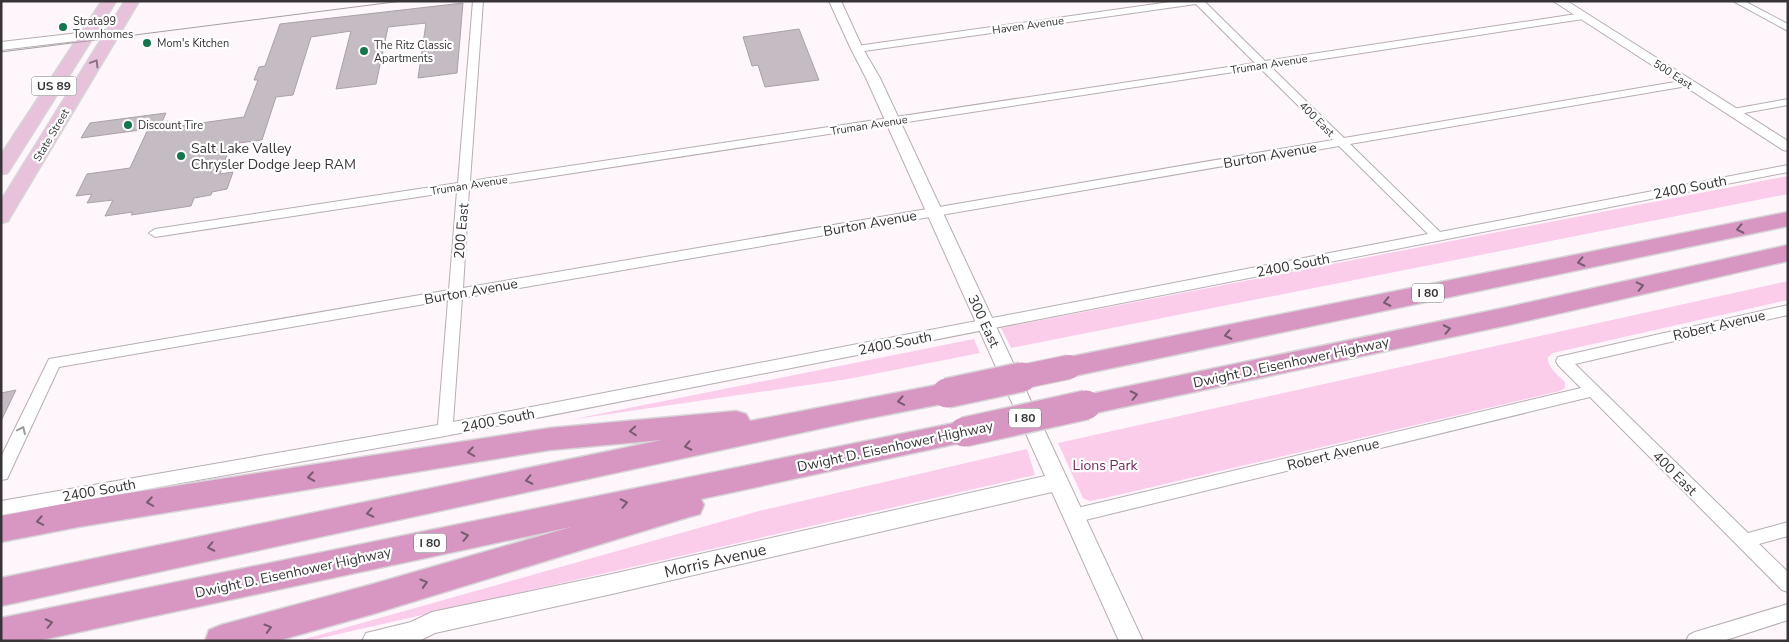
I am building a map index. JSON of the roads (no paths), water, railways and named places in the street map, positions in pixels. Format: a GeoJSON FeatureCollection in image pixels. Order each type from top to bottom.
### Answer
{"type":"FeatureCollection","features":[{"type":"Feature","properties":{"kind":"highway","name":"I 80"},"geometry":{"type":"LineString","coordinates":[[1,592],[855,410],[947,393],[1788,219]]}},
{"type":"Feature","properties":{"kind":"highway","name":"Dwight D. Eisenhower Highway"},"geometry":{"type":"LineString","coordinates":[[1,632],[964,432],[1086,404],[1513,315],[1788,253]]}},
{"type":"Feature","properties":{"kind":"highway"},"geometry":{"type":"LineString","coordinates":[[1,529],[78,514],[550,439],[855,410]]}},
{"type":"Feature","properties":{"kind":"highway"},"geometry":{"type":"LineString","coordinates":[[221,641],[382,596],[860,454]]}},
{"type":"Feature","properties":{"kind":"main road","name":"State Street"},"geometry":{"type":"LineString","coordinates":[[1,168],[109,1]]}},
{"type":"Feature","properties":{"kind":"main road","name":"State Street"},"geometry":{"type":"LineString","coordinates":[[1,217],[132,1]]}},
{"type":"Feature","properties":{"kind":"street","name":"200 East"},"geometry":{"type":"LineString","coordinates":[[445,430],[478,1]]}},
{"type":"Feature","properties":{"kind":"street","name":"300 East"},"geometry":{"type":"LineString","coordinates":[[835,1],[856,49],[873,78],[1131,641]]}},
{"type":"Feature","properties":{"kind":"street","name":"Haven Avenue"},"geometry":{"type":"LineString","coordinates":[[856,49],[1199,1]]}},
{"type":"Feature","properties":{"kind":"street","name":"400 East"},"geometry":{"type":"LineString","coordinates":[[1199,1],[1437,236]]}},
{"type":"Feature","properties":{"kind":"street","name":"500 East"},"geometry":{"type":"LineString","coordinates":[[1559,1],[1788,147]]}},
{"type":"Feature","properties":{"kind":"street"},"geometry":{"type":"LineString","coordinates":[[1737,1],[1788,28]]}},
{"type":"Feature","properties":{"kind":"street","name":"Truman Avenue"},"geometry":{"type":"LineString","coordinates":[[156,233],[1582,16]]}},
{"type":"Feature","properties":{"kind":"street"},"geometry":{"type":"LineString","coordinates":[[1,55],[110,37]]}},
{"type":"Feature","properties":{"kind":"street"},"geometry":{"type":"LineString","coordinates":[[1,46],[84,41]]}},
{"type":"Feature","properties":{"kind":"street","name":"Burton Avenue"},"geometry":{"type":"LineString","coordinates":[[1,474],[54,363],[1687,83]]}},
{"type":"Feature","properties":{"kind":"street"},"geometry":{"type":"LineString","coordinates":[[1732,112],[1788,102]]}},
{"type":"Feature","properties":{"kind":"street","name":"2400 South"},"geometry":{"type":"LineString","coordinates":[[1,508],[445,430],[1788,168]]}},
{"type":"Feature","properties":{"kind":"street","name":"Robert Avenue"},"geometry":{"type":"LineString","coordinates":[[1563,361],[1788,310]]}},
{"type":"Feature","properties":{"kind":"street","name":"400 East"},"geometry":{"type":"LineString","coordinates":[[1563,361],[1788,584]]}},
{"type":"Feature","properties":{"kind":"street","name":"Robert Avenue"},"geometry":{"type":"LineString","coordinates":[[1073,516],[1593,392]]}},
{"type":"Feature","properties":{"kind":"street","name":"Morris Avenue"},"geometry":{"type":"LineString","coordinates":[[374,641],[414,636],[432,623],[612,584],[1057,482]]}},
{"type":"Feature","properties":{"kind":"street"},"geometry":{"type":"LineString","coordinates":[[1744,542],[1788,529]]}},
{"type":"Feature","properties":{"kind":"street"},"geometry":{"type":"LineString","coordinates":[[1695,641],[1788,612]]}},
{"type":"Feature","properties":{"kind":"tram line"},"geometry":{"type":"LineString","coordinates":[[1,52],[402,1]]}},
{"type":"Feature","properties":{"kind":"place","name":"Strata99 Townhomes"},"geometry":{"type":"Point","coordinates":[63,27]}},
{"type":"Feature","properties":{"kind":"place","name":"Mom's Kitchen"},"geometry":{"type":"Point","coordinates":[147,43]}},
{"type":"Feature","properties":{"kind":"place","name":"The Ritz Classic Apartments"},"geometry":{"type":"Point","coordinates":[364,51]}},
{"type":"Feature","properties":{"kind":"place","name":"Discount Tire"},"geometry":{"type":"Point","coordinates":[128,125]}},
{"type":"Feature","properties":{"kind":"place","name":"Salt Lake Valley Chrysler Dodge Jeep RAM"},"geometry":{"type":"Point","coordinates":[181,156]}},
{"type":"Feature","properties":{"kind":"park label","name":"Lions Park"},"geometry":{"type":"Point","coordinates":[1105,465]}}]}
